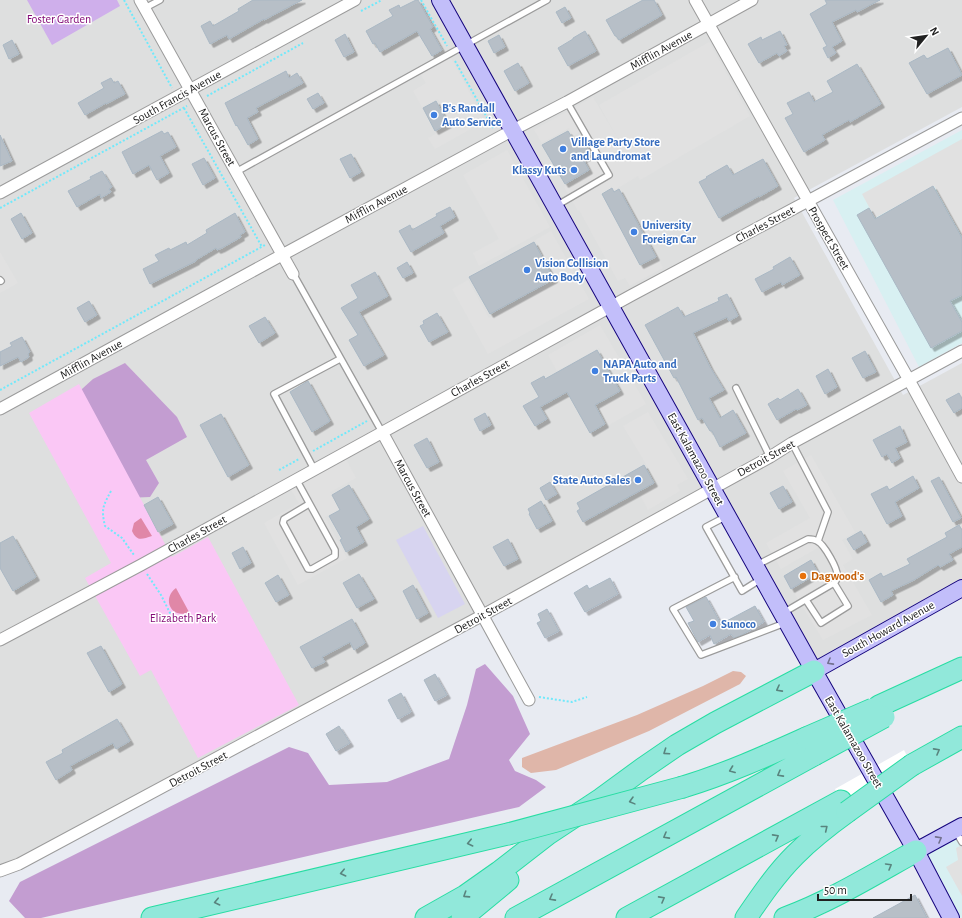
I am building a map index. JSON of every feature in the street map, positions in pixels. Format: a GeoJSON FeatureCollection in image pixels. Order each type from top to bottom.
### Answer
{"type":"FeatureCollection","features":[{"type":"Feature","properties":{"kind":"highway"},"geometry":{"type":"LineString","coordinates":[[881,712],[962,668]]}},
{"type":"Feature","properties":{"kind":"highway"},"geometry":{"type":"LineString","coordinates":[[426,918],[465,896],[548,834],[690,737],[814,671]]}},
{"type":"Feature","properties":{"kind":"highway"},"geometry":{"type":"LineString","coordinates":[[516,918],[810,747],[962,673]]}},
{"type":"Feature","properties":{"kind":"highway"},"geometry":{"type":"LineString","coordinates":[[628,918],[844,806],[912,765],[962,738]]}},
{"type":"Feature","properties":{"kind":"highway"},"geometry":{"type":"LineString","coordinates":[[152,918],[508,834],[683,787],[761,759],[810,747]]}},
{"type":"Feature","properties":{"kind":"highway"},"geometry":{"type":"LineString","coordinates":[[462,918],[554,842],[601,799]]}},
{"type":"Feature","properties":{"kind":"highway"},"geometry":{"type":"LineString","coordinates":[[746,918],[769,885],[794,855],[844,806]]}},
{"type":"Feature","properties":{"kind":"highway"},"geometry":{"type":"LineString","coordinates":[[785,918],[837,895],[916,851]]}},
{"type":"Feature","properties":{"kind":"street","name":"South Francis Avenue"},"geometry":{"type":"LineString","coordinates":[[0,193],[355,0]]}},
{"type":"Feature","properties":{"kind":"street","name":"East Kalamazoo Street"},"geometry":{"type":"LineString","coordinates":[[440,0],[784,618],[916,851],[951,918]]}},
{"type":"Feature","properties":{"kind":"street","name":"Prospect Street"},"geometry":{"type":"LineString","coordinates":[[695,0],[962,477]]}},
{"type":"Feature","properties":{"kind":"street","name":"Mifflin Avenue"},"geometry":{"type":"LineString","coordinates":[[0,409],[567,102],[752,0]]}},
{"type":"Feature","properties":{"kind":"street","name":"Marcus Street"},"geometry":{"type":"LineString","coordinates":[[142,4],[294,276]]}},
{"type":"Feature","properties":{"kind":"street","name":"Charles Street"},"geometry":{"type":"LineString","coordinates":[[0,640],[141,565],[610,306],[962,118]]}},
{"type":"Feature","properties":{"kind":"street","name":"Detroit Street"},"geometry":{"type":"LineString","coordinates":[[0,871],[19,864],[483,615],[770,457],[792,443],[962,351]]}},
{"type":"Feature","properties":{"kind":"street","name":"Marcus Street"},"geometry":{"type":"LineString","coordinates":[[382,432],[528,698]]}},
{"type":"Feature","properties":{"kind":"street","name":"South Howard Avenue"},"geometry":{"type":"LineString","coordinates":[[814,671],[962,588]]}},
{"type":"Feature","properties":{"kind":"street"},"geometry":{"type":"LineString","coordinates":[[916,851],[960,832]]}},
{"type":"Feature","properties":{"kind":"lane"},"geometry":{"type":"LineString","coordinates":[[142,4],[160,0]]}},
{"type":"Feature","properties":{"kind":"lane"},"geometry":{"type":"LineString","coordinates":[[236,172],[547,0]]}},
{"type":"Feature","properties":{"kind":"lane"},"geometry":{"type":"LineString","coordinates":[[555,207],[609,175],[567,102]]}},
{"type":"Feature","properties":{"kind":"lane","name":"Marcus Street"},"geometry":{"type":"LineString","coordinates":[[294,276],[382,432]]}},
{"type":"Feature","properties":{"kind":"lane"},"geometry":{"type":"LineString","coordinates":[[314,469],[274,394],[340,359]]}},
{"type":"Feature","properties":{"kind":"lane"},"geometry":{"type":"LineString","coordinates":[[736,388],[770,457]]}},
{"type":"Feature","properties":{"kind":"lane"},"geometry":{"type":"LineString","coordinates":[[792,443],[828,512],[818,541]]}},
{"type":"Feature","properties":{"kind":"lane"},"geometry":{"type":"LineString","coordinates":[[296,479],[310,504],[335,550],[335,556],[312,569],[308,569],[283,523],[284,519],[310,504]]}},
{"type":"Feature","properties":{"kind":"lane"},"geometry":{"type":"LineString","coordinates":[[727,516],[706,527],[735,577],[742,591],[759,572],[803,541],[813,539],[824,546],[838,576],[834,583],[806,600],[784,618],[701,655],[674,609],[735,577]]}},
{"type":"Feature","properties":{"kind":"lane"},"geometry":{"type":"LineString","coordinates":[[806,600],[821,623],[848,606],[834,583]]}},
{"type":"Feature","properties":{"kind":"path"},"geometry":{"type":"LineString","coordinates":[[124,0],[262,247]]}},
{"type":"Feature","properties":{"kind":"path"},"geometry":{"type":"LineString","coordinates":[[421,0],[498,138]]}},
{"type":"Feature","properties":{"kind":"path"},"geometry":{"type":"LineString","coordinates":[[0,390],[274,240]]}},
{"type":"Feature","properties":{"kind":"path"},"geometry":{"type":"LineString","coordinates":[[278,470],[374,418]]}},
{"type":"Feature","properties":{"kind":"path"},"geometry":{"type":"LineString","coordinates":[[528,698],[572,702],[587,697]]}},
{"type":"Feature","properties":{"kind":"shaded area"},"geometry":{"type":"Polygon","coordinates":[[[0,0],[962,0],[962,107],[794,198],[903,395],[962,363],[962,588],[814,671],[712,489],[0,868],[0,0]]]}},
{"type":"Feature","properties":{"kind":"shaded area"},"geometry":{"type":"Polygon","coordinates":[[[709,42],[750,116],[640,180],[638,176],[603,197],[641,267],[658,258],[663,268],[630,286],[625,278],[618,281],[579,210],[578,211],[564,187],[593,171],[587,161],[594,157],[580,132],[573,136],[569,128],[542,143],[534,130],[593,97],[618,139],[599,105],[709,42]]]}},
{"type":"Feature","properties":{"kind":"shaded area"},"geometry":{"type":"Polygon","coordinates":[[[451,58],[485,121],[435,149],[428,138],[452,125],[438,99],[422,107],[413,91],[426,83],[421,75],[451,58]]]}},
{"type":"Feature","properties":{"kind":"shaded area"},"geometry":{"type":"Polygon","coordinates":[[[962,130],[962,343],[919,367],[833,200],[962,130]]]}},
{"type":"Feature","properties":{"kind":"shaded area"},"geometry":{"type":"Polygon","coordinates":[[[962,139],[962,237],[934,186],[875,218],[862,194],[962,139]]]}},
{"type":"Feature","properties":{"kind":"shaded area"},"geometry":{"type":"Polygon","coordinates":[[[507,150],[550,227],[479,266],[473,253],[499,239],[463,175],[507,150]]]}},
{"type":"Feature","properties":{"kind":"shaded area"},"geometry":{"type":"Polygon","coordinates":[[[551,231],[589,299],[488,354],[452,289],[468,280],[489,318],[557,280],[535,240],[551,231]]]}},
{"type":"Feature","properties":{"kind":"shaded area"},"geometry":{"type":"Polygon","coordinates":[[[0,252],[18,283],[0,293],[0,252]]]}},
{"type":"Feature","properties":{"kind":"shaded area"},"geometry":{"type":"Polygon","coordinates":[[[600,325],[646,404],[609,425],[598,407],[624,392],[599,348],[557,371],[548,355],[600,325]]]}},
{"type":"Feature","properties":{"kind":"shaded area"},"geometry":{"type":"Polygon","coordinates":[[[125,363],[177,417],[187,437],[146,460],[159,483],[150,497],[127,498],[61,408],[93,379],[125,363]]]}},
{"type":"Feature","properties":{"kind":"shaded area"},"geometry":{"type":"Polygon","coordinates":[[[648,412],[688,479],[677,485],[680,491],[648,510],[640,495],[658,484],[623,426],[648,412]]]}},
{"type":"Feature","properties":{"kind":"shaded area"},"geometry":{"type":"Polygon","coordinates":[[[811,455],[855,532],[842,540],[853,559],[843,565],[872,615],[823,640],[794,593],[835,570],[821,546],[781,569],[766,543],[810,518],[783,471],[811,455]]]}},
{"type":"Feature","properties":{"kind":"shaded area"},"geometry":{"type":"Polygon","coordinates":[[[346,459],[356,478],[330,492],[339,509],[325,517],[347,558],[298,585],[264,523],[299,503],[291,490],[346,459]]]}},
{"type":"Feature","properties":{"kind":"shaded area"},"geometry":{"type":"Polygon","coordinates":[[[141,518],[152,536],[140,539],[136,537],[132,531],[134,523],[141,518]]]}},
{"type":"Feature","properties":{"kind":"shaded area"},"geometry":{"type":"Polygon","coordinates":[[[423,526],[465,604],[438,618],[396,540],[423,526]]]}},
{"type":"Feature","properties":{"kind":"shaded area"},"geometry":{"type":"Polygon","coordinates":[[[176,588],[189,612],[183,614],[178,613],[173,611],[170,607],[169,598],[176,588]]]}},
{"type":"Feature","properties":{"kind":"shaded area"},"geometry":{"type":"Polygon","coordinates":[[[485,664],[513,696],[530,734],[509,760],[515,771],[536,780],[546,787],[519,807],[41,918],[25,918],[9,901],[20,882],[289,747],[308,753],[329,785],[387,782],[449,759],[467,705],[476,669],[485,664]]]}},
{"type":"Feature","properties":{"kind":"shaded area"},"geometry":{"type":"Polygon","coordinates":[[[733,671],[741,672],[746,676],[740,684],[649,731],[556,770],[531,773],[522,767],[522,758],[637,715],[733,671]]]}},
{"type":"Feature","properties":{"kind":"shaded area"},"geometry":{"type":"Polygon","coordinates":[[[962,833],[962,918],[961,918],[927,852],[962,833]]]}},
{"type":"Feature","properties":{"kind":"shaded area"},"geometry":{"type":"Polygon","coordinates":[[[962,845],[962,896],[946,867],[958,860],[956,848],[962,845]]]}},
{"type":"Feature","properties":{"kind":"green space","name":"Foster Garden"},"geometry":{"type":"Polygon","coordinates":[[[27,0],[117,0],[120,6],[52,45],[27,0]]]}},
{"type":"Feature","properties":{"kind":"green space","name":"Elizabeth Park"},"geometry":{"type":"Polygon","coordinates":[[[79,384],[172,557],[208,537],[299,705],[198,758],[151,670],[140,676],[85,578],[111,563],[29,413],[79,384]]]}},
{"type":"Feature","properties":{"kind":"pier"},"geometry":{"type":"Polygon","coordinates":[[[904,750],[917,775],[849,816],[835,789],[904,750]]]}},
{"type":"Feature","properties":{"kind":"building"},"geometry":{"type":"Polygon","coordinates":[[[253,0],[302,0],[229,39],[227,35],[210,44],[201,26],[210,21],[213,26],[239,11],[238,9],[253,0]]]}},
{"type":"Feature","properties":{"kind":"building"},"geometry":{"type":"Polygon","coordinates":[[[418,0],[433,27],[430,29],[442,50],[432,56],[417,31],[380,52],[375,43],[373,44],[366,31],[393,16],[389,10],[399,5],[400,8],[418,0]]]}},
{"type":"Feature","properties":{"kind":"building"},"geometry":{"type":"Polygon","coordinates":[[[643,0],[654,0],[662,15],[619,40],[606,20],[643,0]]]}},
{"type":"Feature","properties":{"kind":"building"},"geometry":{"type":"Polygon","coordinates":[[[825,0],[880,0],[857,12],[856,10],[832,22],[842,41],[832,47],[836,53],[828,58],[823,48],[827,46],[810,14],[827,4],[825,0]]]}},
{"type":"Feature","properties":{"kind":"building"},"geometry":{"type":"Polygon","coordinates":[[[565,7],[571,18],[562,23],[556,12],[565,7]]]}},
{"type":"Feature","properties":{"kind":"building"},"geometry":{"type":"Polygon","coordinates":[[[585,31],[596,51],[568,66],[558,48],[585,31]]]}},
{"type":"Feature","properties":{"kind":"building"},"geometry":{"type":"Polygon","coordinates":[[[780,31],[787,45],[784,46],[787,51],[779,56],[777,53],[759,63],[748,44],[761,37],[762,40],[780,31]]]}},
{"type":"Feature","properties":{"kind":"building"},"geometry":{"type":"Polygon","coordinates":[[[345,34],[354,52],[344,57],[335,40],[345,34]]]}},
{"type":"Feature","properties":{"kind":"building"},"geometry":{"type":"Polygon","coordinates":[[[499,35],[505,47],[494,53],[488,41],[499,35]]]}},
{"type":"Feature","properties":{"kind":"building"},"geometry":{"type":"Polygon","coordinates":[[[12,40],[19,54],[9,59],[3,45],[12,40]]]}},
{"type":"Feature","properties":{"kind":"building"},"geometry":{"type":"Polygon","coordinates":[[[948,48],[962,75],[927,94],[909,63],[924,55],[927,59],[948,48]]]}},
{"type":"Feature","properties":{"kind":"building"},"geometry":{"type":"Polygon","coordinates":[[[518,63],[529,83],[515,91],[504,71],[518,63]]]}},
{"type":"Feature","properties":{"kind":"building"},"geometry":{"type":"Polygon","coordinates":[[[857,64],[881,104],[850,122],[849,120],[822,135],[825,140],[804,152],[785,118],[793,114],[787,103],[809,92],[814,102],[833,92],[827,81],[857,64]]]}},
{"type":"Feature","properties":{"kind":"building"},"geometry":{"type":"Polygon","coordinates":[[[286,71],[289,78],[297,73],[303,83],[256,108],[258,112],[247,118],[258,139],[248,145],[237,125],[236,126],[225,103],[286,71]]]}},
{"type":"Feature","properties":{"kind":"building"},"geometry":{"type":"Polygon","coordinates":[[[111,78],[114,83],[118,81],[125,94],[85,115],[78,103],[104,88],[101,83],[111,78]]]}},
{"type":"Feature","properties":{"kind":"building"},"geometry":{"type":"Polygon","coordinates":[[[318,93],[324,103],[313,109],[307,99],[318,93]]]}},
{"type":"Feature","properties":{"kind":"building"},"geometry":{"type":"Polygon","coordinates":[[[436,101],[448,124],[435,131],[423,108],[436,101]]]}},
{"type":"Feature","properties":{"kind":"building"},"geometry":{"type":"Polygon","coordinates":[[[162,131],[164,134],[168,132],[176,147],[160,156],[169,173],[157,180],[149,165],[133,174],[122,152],[162,131]]]}},
{"type":"Feature","properties":{"kind":"building"},"geometry":{"type":"Polygon","coordinates":[[[568,131],[574,141],[581,137],[590,155],[583,159],[589,170],[565,184],[542,145],[568,131]]]}},
{"type":"Feature","properties":{"kind":"building"},"geometry":{"type":"Polygon","coordinates":[[[0,135],[12,161],[0,166],[0,135]]]}},
{"type":"Feature","properties":{"kind":"building"},"geometry":{"type":"Polygon","coordinates":[[[351,154],[361,172],[350,178],[340,159],[351,154]]]}},
{"type":"Feature","properties":{"kind":"building"},"geometry":{"type":"Polygon","coordinates":[[[204,158],[215,178],[203,185],[192,164],[204,158]]]}},
{"type":"Feature","properties":{"kind":"building"},"geometry":{"type":"Polygon","coordinates":[[[763,159],[778,186],[719,218],[699,182],[727,165],[733,175],[763,159]]]}},
{"type":"Feature","properties":{"kind":"building"},"geometry":{"type":"Polygon","coordinates":[[[102,171],[112,187],[109,189],[111,192],[101,198],[100,194],[77,207],[68,191],[91,179],[90,177],[102,171]]]}},
{"type":"Feature","properties":{"kind":"building"},"geometry":{"type":"Polygon","coordinates":[[[933,186],[962,238],[962,295],[950,301],[962,322],[962,331],[931,348],[857,215],[869,208],[875,219],[933,186]]]}},
{"type":"Feature","properties":{"kind":"building"},"geometry":{"type":"Polygon","coordinates":[[[612,188],[614,192],[619,189],[656,257],[640,265],[602,194],[612,188]]]}},
{"type":"Feature","properties":{"kind":"building"},"geometry":{"type":"Polygon","coordinates":[[[450,207],[455,217],[440,226],[444,233],[411,252],[399,231],[410,225],[412,230],[437,216],[436,214],[450,207]]]}},
{"type":"Feature","properties":{"kind":"building"},"geometry":{"type":"Polygon","coordinates":[[[21,213],[32,233],[22,239],[11,219],[21,213]]]}},
{"type":"Feature","properties":{"kind":"building"},"geometry":{"type":"Polygon","coordinates":[[[235,213],[245,232],[240,235],[241,237],[222,248],[217,250],[216,248],[196,261],[150,284],[143,269],[159,261],[155,255],[186,242],[187,245],[207,233],[206,230],[235,213]]]}},
{"type":"Feature","properties":{"kind":"building"},"geometry":{"type":"Polygon","coordinates":[[[534,242],[554,279],[490,314],[469,277],[534,242]]]}},
{"type":"Feature","properties":{"kind":"building"},"geometry":{"type":"Polygon","coordinates":[[[790,257],[800,275],[782,285],[781,282],[762,292],[755,279],[774,269],[773,267],[790,257]]]}},
{"type":"Feature","properties":{"kind":"building"},"geometry":{"type":"Polygon","coordinates":[[[407,262],[413,273],[403,278],[397,268],[407,262]]]}},
{"type":"Feature","properties":{"kind":"building"},"geometry":{"type":"Polygon","coordinates":[[[375,272],[388,296],[359,312],[384,355],[364,366],[349,340],[358,335],[341,308],[358,298],[351,285],[375,272]]]}},
{"type":"Feature","properties":{"kind":"building"},"geometry":{"type":"Polygon","coordinates":[[[727,294],[738,316],[729,321],[727,317],[693,333],[710,367],[724,390],[709,398],[720,418],[733,410],[746,433],[720,447],[712,431],[710,431],[702,418],[698,420],[676,377],[674,378],[645,325],[678,307],[684,317],[719,301],[718,298],[727,294]]]}},
{"type":"Feature","properties":{"kind":"building"},"geometry":{"type":"Polygon","coordinates":[[[89,301],[97,315],[85,322],[77,308],[89,301]]]}},
{"type":"Feature","properties":{"kind":"building"},"geometry":{"type":"Polygon","coordinates":[[[437,313],[448,332],[429,342],[420,326],[424,324],[423,321],[437,313]]]}},
{"type":"Feature","properties":{"kind":"building"},"geometry":{"type":"Polygon","coordinates":[[[265,317],[275,333],[259,343],[249,326],[265,317]]]}},
{"type":"Feature","properties":{"kind":"building"},"geometry":{"type":"Polygon","coordinates":[[[22,337],[30,352],[28,354],[29,357],[21,362],[18,357],[0,366],[0,352],[12,346],[10,343],[22,337]]]}},
{"type":"Feature","properties":{"kind":"building"},"geometry":{"type":"Polygon","coordinates":[[[597,350],[620,391],[595,405],[605,424],[590,433],[567,392],[540,407],[547,419],[535,426],[523,406],[539,397],[531,383],[544,376],[545,379],[597,350]]]}},
{"type":"Feature","properties":{"kind":"building"},"geometry":{"type":"Polygon","coordinates":[[[865,351],[876,372],[863,378],[852,358],[865,351]]]}},
{"type":"Feature","properties":{"kind":"building"},"geometry":{"type":"Polygon","coordinates":[[[828,369],[837,387],[825,394],[816,376],[828,369]]]}},
{"type":"Feature","properties":{"kind":"building"},"geometry":{"type":"Polygon","coordinates":[[[308,381],[330,421],[312,432],[290,392],[308,381]]]}},
{"type":"Feature","properties":{"kind":"building"},"geometry":{"type":"Polygon","coordinates":[[[798,389],[807,405],[797,410],[796,409],[777,420],[768,404],[778,398],[780,400],[798,389]]]}},
{"type":"Feature","properties":{"kind":"building"},"geometry":{"type":"Polygon","coordinates":[[[959,393],[962,399],[962,408],[954,413],[946,400],[959,393]]]}},
{"type":"Feature","properties":{"kind":"building"},"geometry":{"type":"Polygon","coordinates":[[[485,413],[491,425],[480,431],[474,419],[485,413]]]}},
{"type":"Feature","properties":{"kind":"building"},"geometry":{"type":"Polygon","coordinates":[[[221,414],[249,465],[228,477],[200,425],[221,414]]]}},
{"type":"Feature","properties":{"kind":"building"},"geometry":{"type":"Polygon","coordinates":[[[900,426],[907,442],[895,448],[900,458],[892,463],[887,454],[882,457],[873,440],[900,426]]]}},
{"type":"Feature","properties":{"kind":"building"},"geometry":{"type":"Polygon","coordinates":[[[427,438],[439,462],[427,468],[414,445],[427,438]]]}},
{"type":"Feature","properties":{"kind":"building"},"geometry":{"type":"Polygon","coordinates":[[[644,465],[654,483],[583,522],[577,511],[580,509],[577,503],[644,465]]]}},
{"type":"Feature","properties":{"kind":"building"},"geometry":{"type":"Polygon","coordinates":[[[913,476],[919,488],[895,502],[902,516],[887,524],[871,494],[887,486],[889,490],[913,476]]]}},
{"type":"Feature","properties":{"kind":"building"},"geometry":{"type":"Polygon","coordinates":[[[939,477],[961,518],[953,522],[931,481],[939,477]]]}},
{"type":"Feature","properties":{"kind":"building"},"geometry":{"type":"Polygon","coordinates":[[[550,482],[557,494],[546,500],[540,488],[550,482]]]}},
{"type":"Feature","properties":{"kind":"building"},"geometry":{"type":"Polygon","coordinates":[[[349,485],[369,519],[356,527],[364,542],[346,552],[340,540],[342,539],[329,516],[340,510],[332,495],[349,485]]]}},
{"type":"Feature","properties":{"kind":"building"},"geometry":{"type":"Polygon","coordinates":[[[783,486],[792,502],[779,509],[770,493],[783,486]]]}},
{"type":"Feature","properties":{"kind":"building"},"geometry":{"type":"Polygon","coordinates":[[[158,497],[173,524],[158,532],[144,505],[158,497]]]}},
{"type":"Feature","properties":{"kind":"building"},"geometry":{"type":"Polygon","coordinates":[[[541,501],[552,521],[537,529],[528,509],[541,501]]]}},
{"type":"Feature","properties":{"kind":"building"},"geometry":{"type":"Polygon","coordinates":[[[959,525],[962,530],[962,547],[949,554],[953,560],[940,567],[938,565],[914,580],[891,591],[893,595],[881,602],[869,580],[881,573],[883,577],[910,564],[907,559],[947,537],[945,533],[959,525]]]}},
{"type":"Feature","properties":{"kind":"building"},"geometry":{"type":"Polygon","coordinates":[[[861,531],[867,542],[854,550],[847,539],[861,531]]]}},
{"type":"Feature","properties":{"kind":"building"},"geometry":{"type":"Polygon","coordinates":[[[13,536],[36,577],[13,591],[0,568],[0,543],[13,536]]]}},
{"type":"Feature","properties":{"kind":"building"},"geometry":{"type":"Polygon","coordinates":[[[508,539],[518,559],[504,566],[493,547],[508,539]]]}},
{"type":"Feature","properties":{"kind":"building"},"geometry":{"type":"Polygon","coordinates":[[[243,547],[251,563],[240,569],[232,553],[243,547]]]}},
{"type":"Feature","properties":{"kind":"building"},"geometry":{"type":"Polygon","coordinates":[[[811,560],[818,573],[791,589],[784,576],[811,560]]]}},
{"type":"Feature","properties":{"kind":"building"},"geometry":{"type":"Polygon","coordinates":[[[359,574],[374,599],[357,608],[343,583],[359,574]]]}},
{"type":"Feature","properties":{"kind":"building"},"geometry":{"type":"Polygon","coordinates":[[[278,575],[289,595],[276,602],[265,583],[278,575]]]}},
{"type":"Feature","properties":{"kind":"building"},"geometry":{"type":"Polygon","coordinates":[[[610,578],[618,594],[585,612],[574,593],[587,585],[589,589],[610,578]]]}},
{"type":"Feature","properties":{"kind":"building"},"geometry":{"type":"Polygon","coordinates":[[[413,585],[428,613],[417,619],[403,591],[413,585]]]}},
{"type":"Feature","properties":{"kind":"building"},"geometry":{"type":"Polygon","coordinates":[[[706,597],[721,624],[755,606],[764,622],[734,638],[731,634],[714,644],[710,635],[698,642],[688,623],[694,621],[686,607],[706,597]]]}},
{"type":"Feature","properties":{"kind":"building"},"geometry":{"type":"Polygon","coordinates":[[[547,609],[559,631],[545,638],[537,623],[541,621],[538,614],[547,609]]]}},
{"type":"Feature","properties":{"kind":"building"},"geometry":{"type":"Polygon","coordinates":[[[352,619],[365,643],[354,650],[350,642],[322,657],[325,662],[312,668],[300,647],[352,619]]]}},
{"type":"Feature","properties":{"kind":"building"},"geometry":{"type":"Polygon","coordinates":[[[101,646],[122,684],[109,692],[87,653],[101,646]]]}},
{"type":"Feature","properties":{"kind":"building"},"geometry":{"type":"Polygon","coordinates":[[[435,674],[447,695],[435,701],[424,680],[435,674]]]}},
{"type":"Feature","properties":{"kind":"building"},"geometry":{"type":"Polygon","coordinates":[[[401,693],[411,712],[398,719],[388,700],[401,693]]]}},
{"type":"Feature","properties":{"kind":"building"},"geometry":{"type":"Polygon","coordinates":[[[117,719],[130,741],[116,749],[113,743],[70,766],[72,770],[56,780],[46,762],[63,753],[62,750],[117,719]]]}},
{"type":"Feature","properties":{"kind":"building"},"geometry":{"type":"Polygon","coordinates":[[[339,726],[350,743],[336,751],[326,734],[339,726]]]}},
{"type":"Feature","properties":{"kind":"building"},"geometry":{"type":"Polygon","coordinates":[[[915,895],[927,918],[873,918],[915,895]]]}},
{"type":"Feature","properties":{"kind":"place","name":"B's Randall Auto Service"},"geometry":{"type":"Point","coordinates":[434,115]}},
{"type":"Feature","properties":{"kind":"place","name":"Village Party Store and Laundromat"},"geometry":{"type":"Point","coordinates":[563,149]}},
{"type":"Feature","properties":{"kind":"place","name":"Klassy Kuts"},"geometry":{"type":"Point","coordinates":[574,170]}},
{"type":"Feature","properties":{"kind":"place","name":"University Foreign Car"},"geometry":{"type":"Point","coordinates":[634,232]}},
{"type":"Feature","properties":{"kind":"place","name":"Vision Collision Auto Body"},"geometry":{"type":"Point","coordinates":[527,270]}},
{"type":"Feature","properties":{"kind":"place","name":"NAPA Auto and Truck Parts"},"geometry":{"type":"Point","coordinates":[595,371]}},
{"type":"Feature","properties":{"kind":"place","name":"State Auto Sales"},"geometry":{"type":"Point","coordinates":[638,480]}},
{"type":"Feature","properties":{"kind":"place","name":"Dagwood's"},"geometry":{"type":"Point","coordinates":[803,576]}},
{"type":"Feature","properties":{"kind":"place","name":"Sunoco"},"geometry":{"type":"Point","coordinates":[713,624]}}]}
